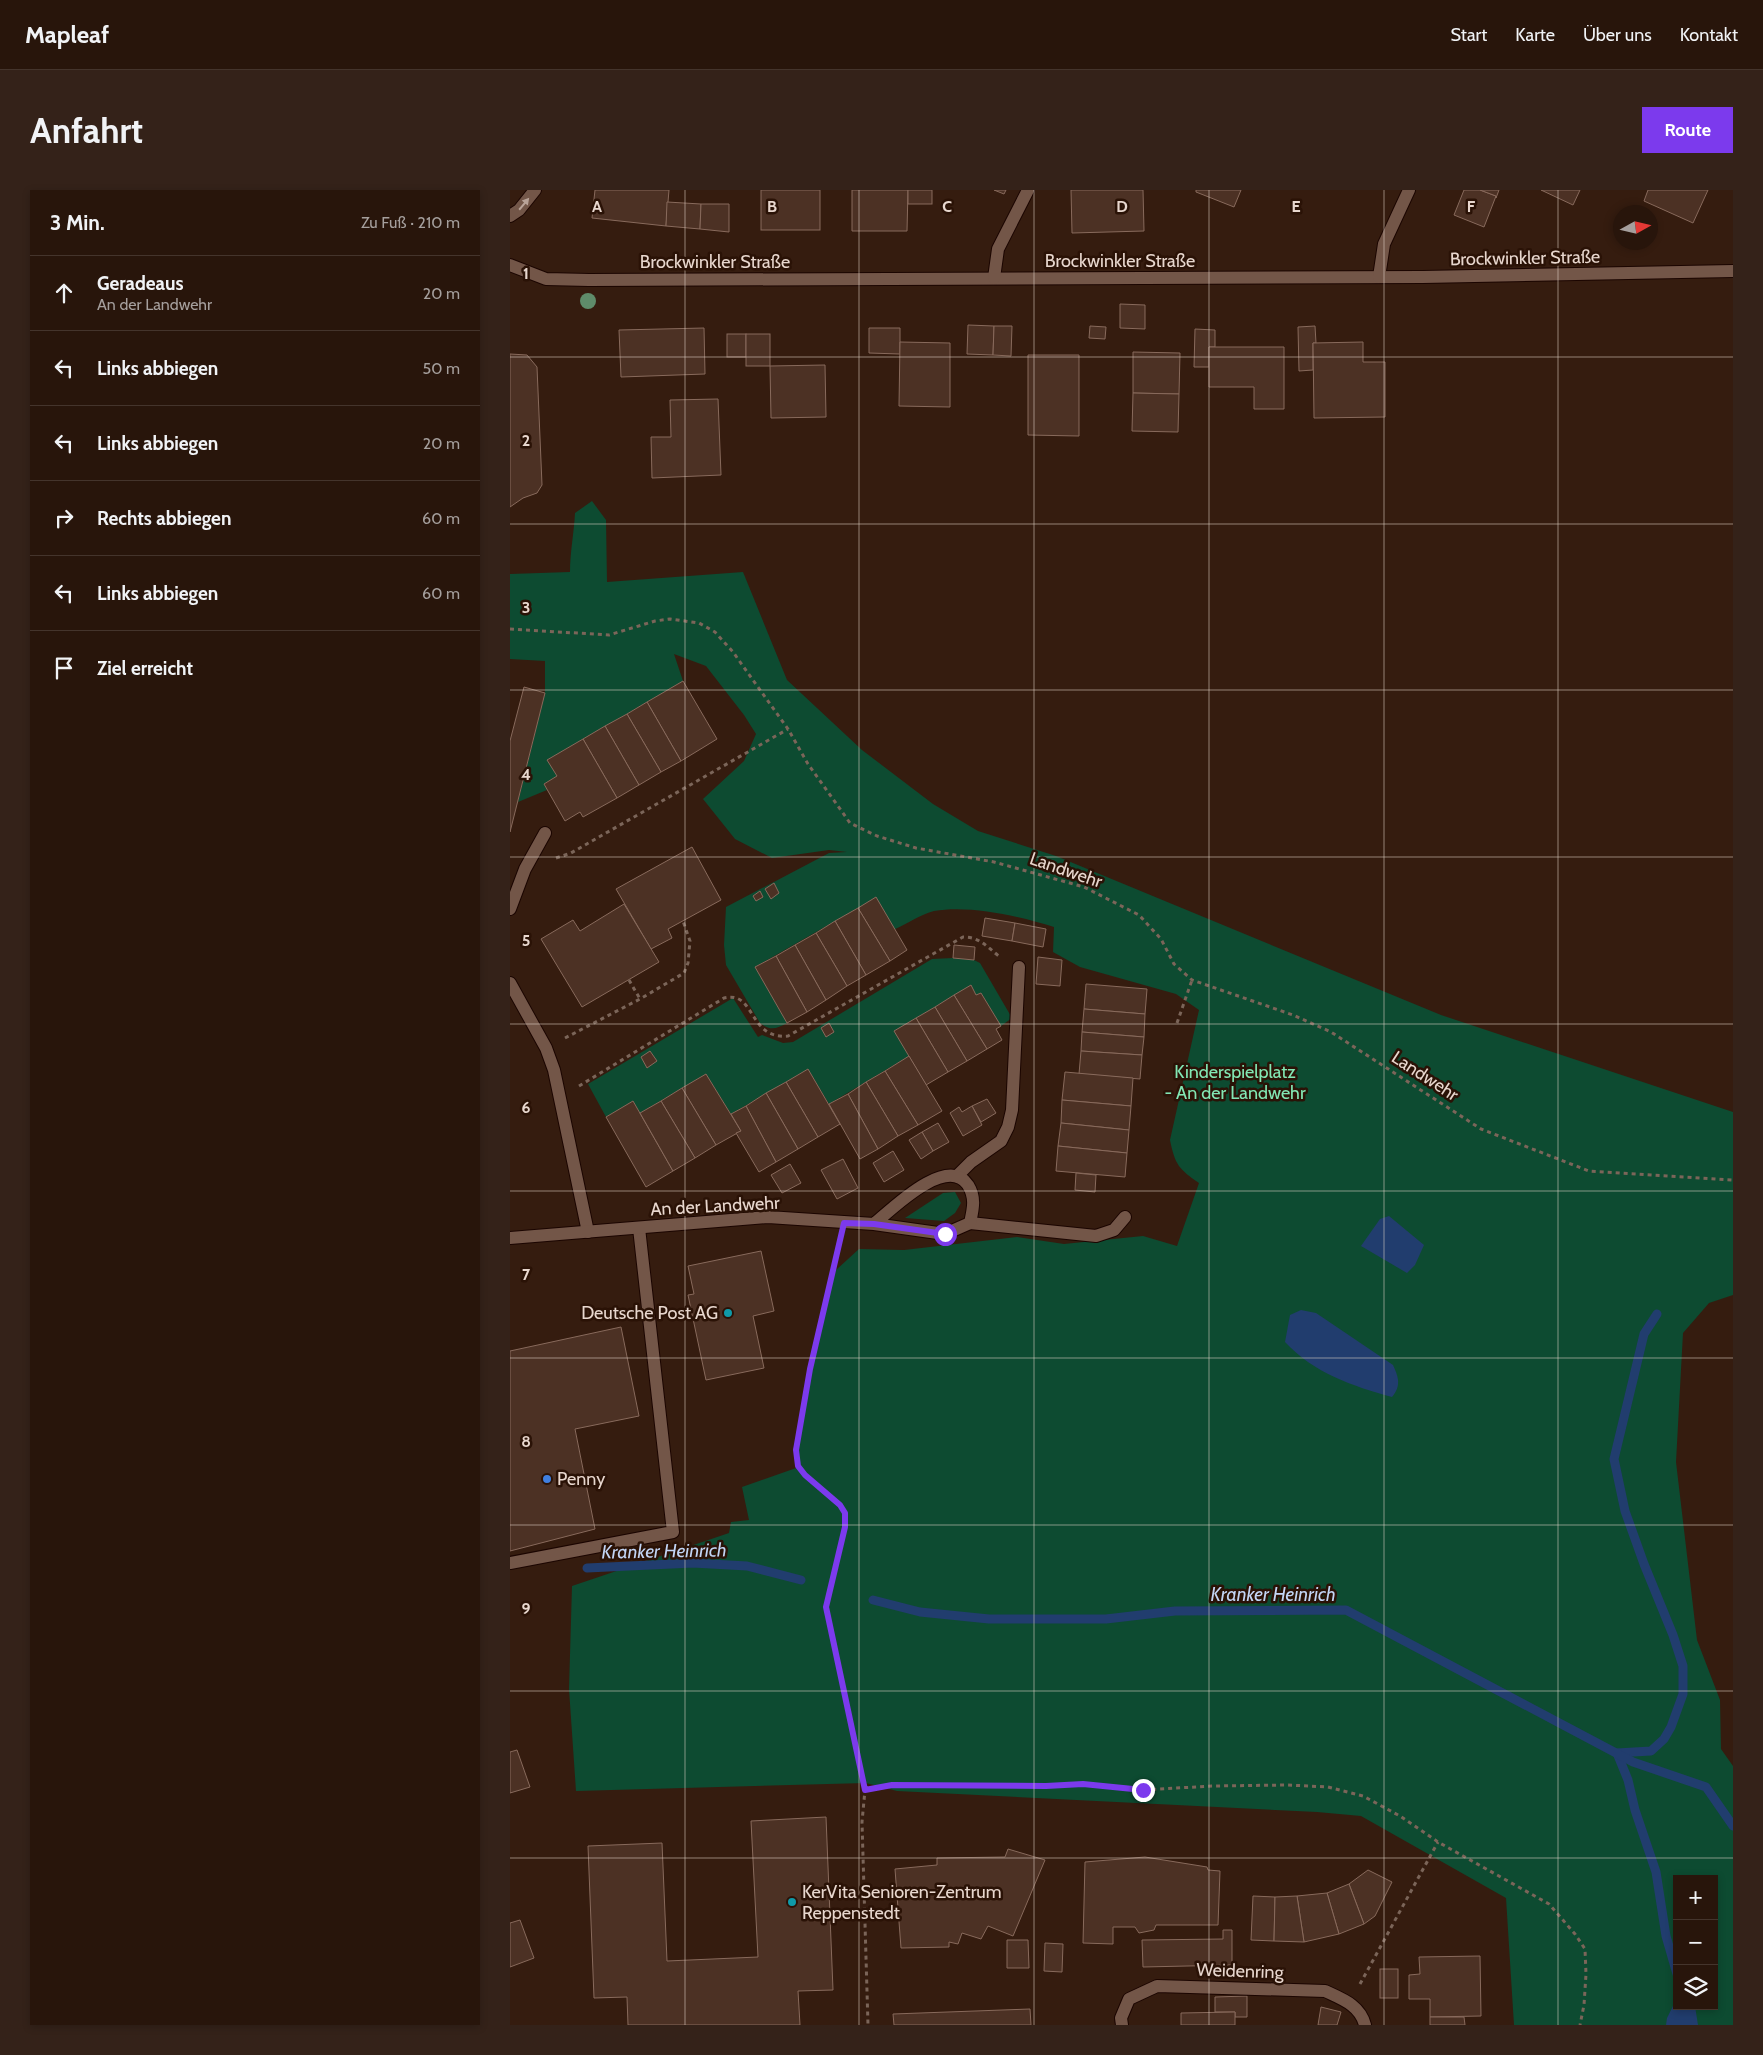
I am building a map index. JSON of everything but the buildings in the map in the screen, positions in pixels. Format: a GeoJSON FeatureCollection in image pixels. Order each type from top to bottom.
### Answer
{"type":"FeatureCollection","features":[{"type":"Feature","properties":{"kind":"street"},"geometry":{"type":"LineString","coordinates":[[510,216],[519,210],[535,190]]}},
{"type":"Feature","properties":{"kind":"street"},"geometry":{"type":"LineString","coordinates":[[994,278],[998,250],[1028,190]]}},
{"type":"Feature","properties":{"kind":"street"},"geometry":{"type":"LineString","coordinates":[[1379,277],[1384,244],[1409,190]]}},
{"type":"Feature","properties":{"kind":"street","name":"Brockwinkler Straße"},"geometry":{"type":"LineString","coordinates":[[510,265],[546,279],[1379,277],[1733,271]]}},
{"type":"Feature","properties":{"kind":"street"},"geometry":{"type":"LineString","coordinates":[[510,909],[525,869],[545,833]]}},
{"type":"Feature","properties":{"kind":"street"},"geometry":{"type":"LineString","coordinates":[[957,1176],[971,1162],[1001,1141],[1008,1127],[1012,1110],[1020,967]]}},
{"type":"Feature","properties":{"kind":"street"},"geometry":{"type":"LineString","coordinates":[[510,983],[546,1048],[554,1070],[588,1232]]}},
{"type":"Feature","properties":{"kind":"street"},"geometry":{"type":"LineString","coordinates":[[874,1224],[903,1199],[934,1179],[947,1175],[957,1176],[965,1181],[974,1198],[970,1222],[1096,1236],[1114,1230],[1126,1217]]}},
{"type":"Feature","properties":{"kind":"street","name":"An der Landwehr"},"geometry":{"type":"LineString","coordinates":[[510,1238],[768,1217],[874,1224],[945,1234],[970,1222]]}},
{"type":"Feature","properties":{"kind":"street"},"geometry":{"type":"LineString","coordinates":[[510,1563],[673,1532],[639,1228]]}},
{"type":"Feature","properties":{"kind":"street","name":"Weidenring"},"geometry":{"type":"LineString","coordinates":[[1122,2025],[1121,2018],[1129,1999],[1157,1986],[1325,1991],[1350,2002]]}},
{"type":"Feature","properties":{"kind":"street"},"geometry":{"type":"LineString","coordinates":[[1350,2002],[1363,2018],[1365,2025]]}},
{"type":"Feature","properties":{"kind":"path","name":"Landwehr"},"geometry":{"type":"LineString","coordinates":[[510,629],[609,635],[631,630],[655,621],[670,619],[699,623],[715,632],[733,652],[788,729],[808,764],[850,823],[877,836],[916,848],[994,862],[1084,887],[1139,915],[1161,939],[1174,964],[1192,980],[1293,1015],[1330,1032],[1481,1128],[1589,1171],[1733,1180]]}},
{"type":"Feature","properties":{"kind":"path"},"geometry":{"type":"LineString","coordinates":[[525,869],[571,853],[788,729]]}},
{"type":"Feature","properties":{"kind":"path"},"geometry":{"type":"LineString","coordinates":[[546,1048],[640,999],[684,973],[688,963],[690,941],[683,921]]}},
{"type":"Feature","properties":{"kind":"path"},"geometry":{"type":"LineString","coordinates":[[559,1098],[724,998],[731,996],[746,1005],[761,1029],[771,1035],[788,1036],[963,938],[970,937],[986,943],[998,956],[1020,967]]}},
{"type":"Feature","properties":{"kind":"path"},"geometry":{"type":"LineString","coordinates":[[629,980],[640,999]]}},
{"type":"Feature","properties":{"kind":"path"},"geometry":{"type":"LineString","coordinates":[[1177,1023],[1192,980]]}},
{"type":"Feature","properties":{"kind":"path"},"geometry":{"type":"LineString","coordinates":[[844,1223],[810,1369],[796,1450],[798,1466],[805,1475],[840,1505],[845,1513],[845,1527],[826,1607],[865,1790],[862,1822],[868,2025]]}},
{"type":"Feature","properties":{"kind":"path"},"geometry":{"type":"LineString","coordinates":[[865,1790],[892,1785],[1046,1786],[1083,1784],[1143,1790],[1288,1785],[1328,1787],[1363,1796],[1400,1816],[1438,1842],[1549,1904],[1575,1934],[1585,1949],[1584,2005],[1580,2025]]}},
{"type":"Feature","properties":{"kind":"path"},"geometry":{"type":"LineString","coordinates":[[1350,2002],[1438,1842]]}},
{"type":"Feature","properties":{"kind":"green space","name":"Kinderspielplatz - An der Landwehr"},"geometry":{"type":"Polygon","coordinates":[[[592,501],[606,520],[607,582],[743,572],[787,680],[862,750],[933,804],[978,831],[1056,856],[1441,1015],[1733,1112],[1733,1295],[1709,1303],[1683,1333],[1676,1462],[1697,1640],[1720,1700],[1721,1749],[1733,1766],[1733,2025],[1514,2025],[1506,1898],[1361,1816],[1317,1812],[897,1791],[866,1783],[576,1791],[569,1689],[572,1586],[729,1533],[731,1522],[749,1520],[742,1487],[799,1467],[795,1450],[818,1332],[836,1270],[859,1249],[904,1250],[1017,1237],[1064,1244],[1143,1236],[1177,1246],[1199,1183],[1179,1166],[1170,1140],[1199,1010],[1176,994],[1080,967],[1053,952],[1054,927],[1026,919],[963,909],[929,912],[895,929],[858,908],[755,967],[787,1023],[774,1028],[760,1023],[726,965],[724,945],[726,907],[829,853],[847,852],[829,850],[772,858],[735,839],[703,799],[744,761],[756,734],[744,715],[706,666],[674,654],[683,681],[548,760],[557,776],[544,784],[547,790],[518,802],[545,693],[545,661],[510,659],[510,574],[570,572],[575,513],[592,501]]]}},
{"type":"Feature","properties":{"kind":"green space"},"geometry":{"type":"Polygon","coordinates":[[[932,959],[974,960],[980,963],[1012,1018],[1001,1026],[981,993],[976,995],[971,986],[895,1031],[909,1056],[829,1104],[808,1069],[731,1114],[706,1074],[640,1113],[633,1101],[606,1117],[588,1084],[733,998],[758,1037],[762,1035],[783,1043],[793,1042],[932,959]]]}},
{"type":"Feature","properties":{"kind":"green space"},"geometry":{"type":"Polygon","coordinates":[[[955,1192],[961,1203],[955,1213],[944,1221],[905,1218],[943,1193],[955,1192]]]}},
{"type":"Feature","properties":{"kind":"water"},"geometry":{"type":"Polygon","coordinates":[[[1389,1216],[1424,1245],[1415,1265],[1407,1273],[1361,1246],[1380,1219],[1389,1216]]]}},
{"type":"Feature","properties":{"kind":"water"},"geometry":{"type":"Polygon","coordinates":[[[1301,1310],[1316,1313],[1393,1365],[1397,1374],[1398,1385],[1392,1397],[1334,1377],[1296,1353],[1285,1342],[1290,1315],[1301,1310]]]}},
{"type":"Feature","properties":{"kind":"water"},"geometry":{"type":"Polygon","coordinates":[[[1673,2006],[1673,2010],[1696,2010],[1698,2025],[1666,2025],[1673,2006]]]}},
{"type":"Feature","properties":{"kind":"waterway"},"geometry":{"type":"LineString","coordinates":[[1657,1314],[1644,1334],[1614,1459],[1625,1511],[1683,1666],[1683,1694],[1671,1727],[1664,1739],[1651,1751],[1617,1753],[1628,1780],[1635,1810],[1656,1872],[1666,1936],[1674,1965]]}},
{"type":"Feature","properties":{"kind":"waterway","name":"Kranker Heinrich"},"geometry":{"type":"LineString","coordinates":[[587,1568],[693,1563],[747,1566],[801,1580]]}},
{"type":"Feature","properties":{"kind":"waterway","name":"Kranker Heinrich"},"geometry":{"type":"LineString","coordinates":[[873,1600],[920,1612],[989,1619],[1106,1619],[1175,1611],[1346,1610],[1633,1762],[1706,1787],[1733,1826]]}},
{"type":"Feature","properties":{"kind":"place","name":"Deutsche Post AG"},"geometry":{"type":"Point","coordinates":[728,1313]}},
{"type":"Feature","properties":{"kind":"place","name":"Penny"},"geometry":{"type":"Point","coordinates":[547,1479]}},
{"type":"Feature","properties":{"kind":"place","name":"KerVita Senioren-Zentrum Reppenstedt"},"geometry":{"type":"Point","coordinates":[792,1902]}},
{"type":"Feature","properties":{"kind":"route"},"geometry":{"type":"LineString","coordinates":[[945,1234],[874,1224],[844,1223],[810,1369],[796,1450],[798,1466],[811,1482],[840,1505],[845,1513],[845,1527],[826,1607],[865,1790],[892,1785],[1046,1786],[1083,1784],[1143,1790]]}}]}
